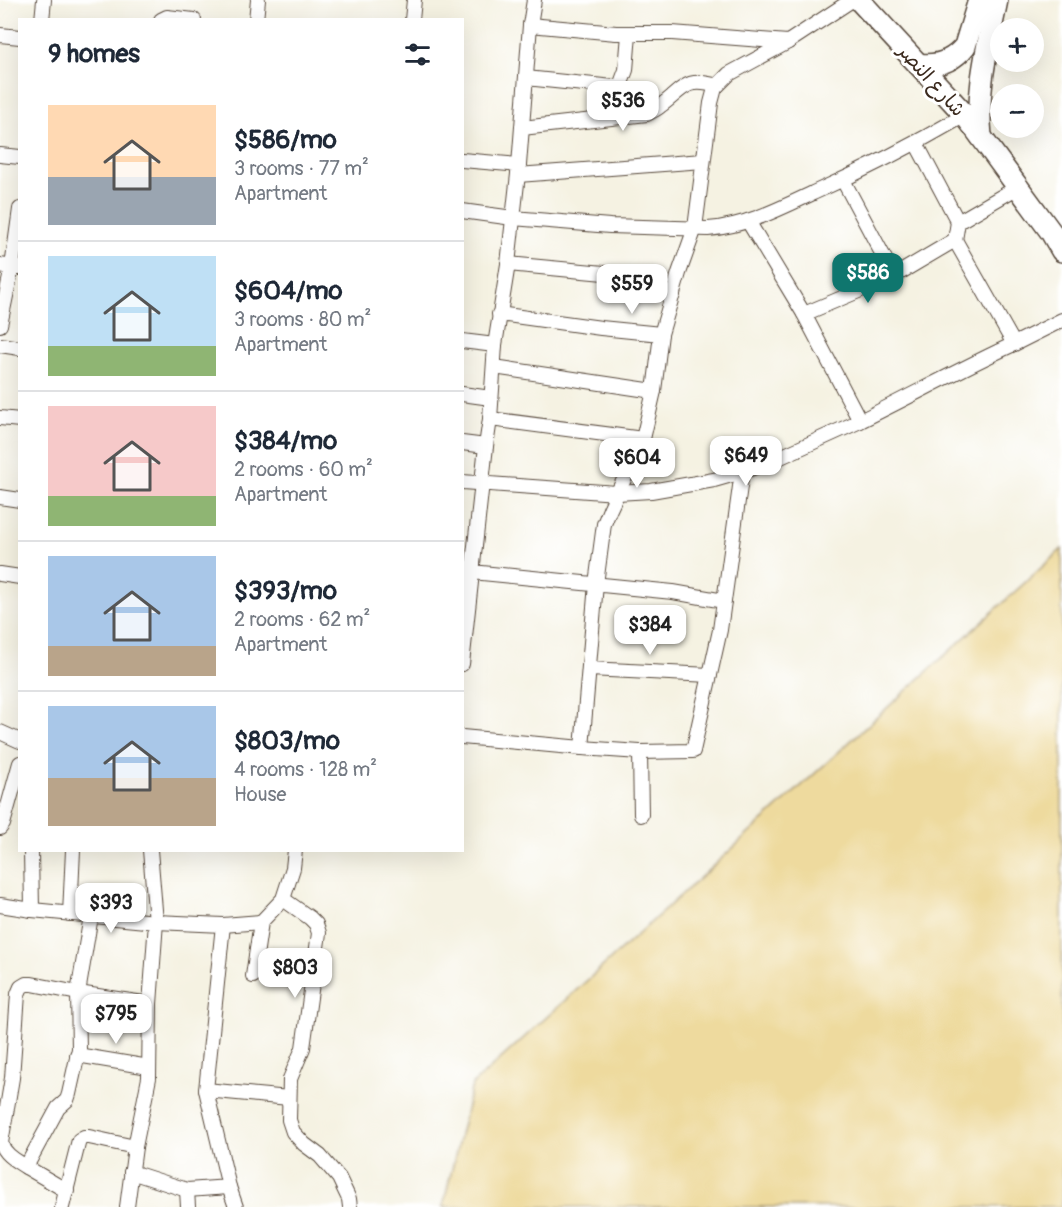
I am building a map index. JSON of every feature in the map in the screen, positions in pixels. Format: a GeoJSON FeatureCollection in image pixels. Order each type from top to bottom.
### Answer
{"type":"FeatureCollection","features":[{"type":"Feature","properties":{"kind":"main road","name":"شارع النصر"},"geometry":{"type":"LineString","coordinates":[[859,0],[965,115],[1051,232],[1062,251]]}},
{"type":"Feature","properties":{"kind":"main road"},"geometry":{"type":"LineString","coordinates":[[918,64],[941,63],[960,52],[965,46],[979,0]]}},
{"type":"Feature","properties":{"kind":"main road"},"geometry":{"type":"LineString","coordinates":[[981,136],[980,85],[997,0]]}},
{"type":"Feature","properties":{"kind":"street"},"geometry":{"type":"LineString","coordinates":[[44,0],[45,18]]}},
{"type":"Feature","properties":{"kind":"street"},"geometry":{"type":"LineString","coordinates":[[256,18],[258,0]]}},
{"type":"Feature","properties":{"kind":"street"},"geometry":{"type":"LineString","coordinates":[[412,18],[414,0]]}},
{"type":"Feature","properties":{"kind":"street"},"geometry":{"type":"LineString","coordinates":[[464,625],[467,572],[482,485],[490,419],[495,345],[508,264],[534,0]]}},
{"type":"Feature","properties":{"kind":"street"},"geometry":{"type":"LineString","coordinates":[[582,748],[596,584],[604,524],[643,439],[654,391],[661,334],[678,273],[694,228],[711,103],[717,86],[729,74],[789,42],[852,0]]}},
{"type":"Feature","properties":{"kind":"street"},"geometry":{"type":"LineString","coordinates":[[164,18],[167,16],[180,18]]}},
{"type":"Feature","properties":{"kind":"street"},"geometry":{"type":"LineString","coordinates":[[530,25],[629,34],[672,33],[789,42]]}},
{"type":"Feature","properties":{"kind":"street"},"geometry":{"type":"LineString","coordinates":[[526,78],[620,86],[626,70],[629,34]]}},
{"type":"Feature","properties":{"kind":"street"},"geometry":{"type":"LineString","coordinates":[[0,35],[18,37]]}},
{"type":"Feature","properties":{"kind":"street"},"geometry":{"type":"LineString","coordinates":[[522,128],[647,114],[687,85],[705,82],[717,86]]}},
{"type":"Feature","properties":{"kind":"street"},"geometry":{"type":"LineString","coordinates":[[464,211],[610,226],[725,227],[764,216],[843,180],[965,115]]}},
{"type":"Feature","properties":{"kind":"street"},"geometry":{"type":"LineString","coordinates":[[916,143],[958,222],[955,240],[1014,344]]}},
{"type":"Feature","properties":{"kind":"street"},"geometry":{"type":"LineString","coordinates":[[0,155],[18,158]]}},
{"type":"Feature","properties":{"kind":"street"},"geometry":{"type":"LineString","coordinates":[[464,160],[518,170],[703,161]]}},
{"type":"Feature","properties":{"kind":"street"},"geometry":{"type":"LineString","coordinates":[[843,180],[894,276]]}},
{"type":"Feature","properties":{"kind":"street"},"geometry":{"type":"LineString","coordinates":[[958,222],[1018,187]]}},
{"type":"Feature","properties":{"kind":"street"},"geometry":{"type":"LineString","coordinates":[[0,325],[18,217]]}},
{"type":"Feature","properties":{"kind":"street"},"geometry":{"type":"LineString","coordinates":[[748,221],[804,314],[860,421]]}},
{"type":"Feature","properties":{"kind":"street"},"geometry":{"type":"LineString","coordinates":[[804,314],[894,276],[955,240]]}},
{"type":"Feature","properties":{"kind":"street"},"geometry":{"type":"LineString","coordinates":[[508,264],[604,273],[673,295]]}},
{"type":"Feature","properties":{"kind":"street"},"geometry":{"type":"LineString","coordinates":[[499,314],[661,334]]}},
{"type":"Feature","properties":{"kind":"street"},"geometry":{"type":"LineString","coordinates":[[464,482],[617,493],[651,491],[714,480],[776,459],[860,421],[1062,320]]}},
{"type":"Feature","properties":{"kind":"street"},"geometry":{"type":"LineString","coordinates":[[464,341],[495,345]]}},
{"type":"Feature","properties":{"kind":"street"},"geometry":{"type":"LineString","coordinates":[[0,345],[18,348]]}},
{"type":"Feature","properties":{"kind":"street"},"geometry":{"type":"LineString","coordinates":[[494,367],[654,391]]}},
{"type":"Feature","properties":{"kind":"street"},"geometry":{"type":"LineString","coordinates":[[464,394],[491,398]]}},
{"type":"Feature","properties":{"kind":"street"},"geometry":{"type":"LineString","coordinates":[[0,418],[18,420]]}},
{"type":"Feature","properties":{"kind":"street"},"geometry":{"type":"LineString","coordinates":[[490,419],[643,439]]}},
{"type":"Feature","properties":{"kind":"street"},"geometry":{"type":"LineString","coordinates":[[464,443],[486,446]]}},
{"type":"Feature","properties":{"kind":"street"},"geometry":{"type":"LineString","coordinates":[[464,737],[640,752],[693,751],[720,630],[742,472]]}},
{"type":"Feature","properties":{"kind":"street"},"geometry":{"type":"LineString","coordinates":[[0,497],[18,501]]}},
{"type":"Feature","properties":{"kind":"street"},"geometry":{"type":"LineString","coordinates":[[467,572],[673,592],[724,601]]}},
{"type":"Feature","properties":{"kind":"street"},"geometry":{"type":"LineString","coordinates":[[0,574],[18,577]]}},
{"type":"Feature","properties":{"kind":"street"},"geometry":{"type":"LineString","coordinates":[[589,669],[710,675]]}},
{"type":"Feature","properties":{"kind":"street"},"geometry":{"type":"LineString","coordinates":[[0,732],[18,740]]}},
{"type":"Feature","properties":{"kind":"street"},"geometry":{"type":"LineString","coordinates":[[640,752],[640,815]]}},
{"type":"Feature","properties":{"kind":"street"},"geometry":{"type":"LineString","coordinates":[[0,828],[18,770]]}},
{"type":"Feature","properties":{"kind":"street"},"geometry":{"type":"LineString","coordinates":[[31,852],[32,910]]}},
{"type":"Feature","properties":{"kind":"street"},"geometry":{"type":"LineString","coordinates":[[70,914],[73,852]]}},
{"type":"Feature","properties":{"kind":"street"},"geometry":{"type":"LineString","coordinates":[[127,1207],[135,1148],[149,1078],[150,1004],[156,922],[150,852]]}},
{"type":"Feature","properties":{"kind":"street"},"geometry":{"type":"LineString","coordinates":[[253,976],[261,922],[283,899],[293,868],[295,852]]}},
{"type":"Feature","properties":{"kind":"street"},"geometry":{"type":"LineString","coordinates":[[283,899],[316,924],[319,933],[303,1048],[290,1079],[289,1120],[294,1132],[304,1144],[320,1156],[339,1178],[349,1199],[350,1207]]}},
{"type":"Feature","properties":{"kind":"street"},"geometry":{"type":"LineString","coordinates":[[0,905],[156,922],[223,925],[261,922]]}},
{"type":"Feature","properties":{"kind":"street"},"geometry":{"type":"LineString","coordinates":[[26,1167],[58,1108],[67,1100],[69,1094],[79,1049],[78,993],[91,916]]}},
{"type":"Feature","properties":{"kind":"street"},"geometry":{"type":"LineString","coordinates":[[223,925],[206,1090],[237,1207]]}},
{"type":"Feature","properties":{"kind":"street"},"geometry":{"type":"LineString","coordinates":[[67,1191],[26,1167],[2,1149],[1,1143],[12,1078],[18,994],[21,987],[26,984],[150,1004]]}},
{"type":"Feature","properties":{"kind":"street"},"geometry":{"type":"LineString","coordinates":[[77,1055],[149,1066]]}},
{"type":"Feature","properties":{"kind":"street"},"geometry":{"type":"LineString","coordinates":[[206,1090],[289,1098]]}},
{"type":"Feature","properties":{"kind":"street"},"geometry":{"type":"LineString","coordinates":[[62,1207],[79,1140],[84,1137],[135,1148]]}},
{"type":"Feature","properties":{"kind":"street"},"geometry":{"type":"LineString","coordinates":[[132,1172],[188,1190],[230,1187]]}},
{"type":"Feature","properties":{"kind":"street"},"geometry":{"type":"LineString","coordinates":[[188,1190],[188,1207]]}},
{"type":"Feature","properties":{"kind":"sand"},"geometry":{"type":"Polygon","coordinates":[[[1062,549],[1062,1207],[443,1207],[472,1085],[1062,549]]]}}]}
